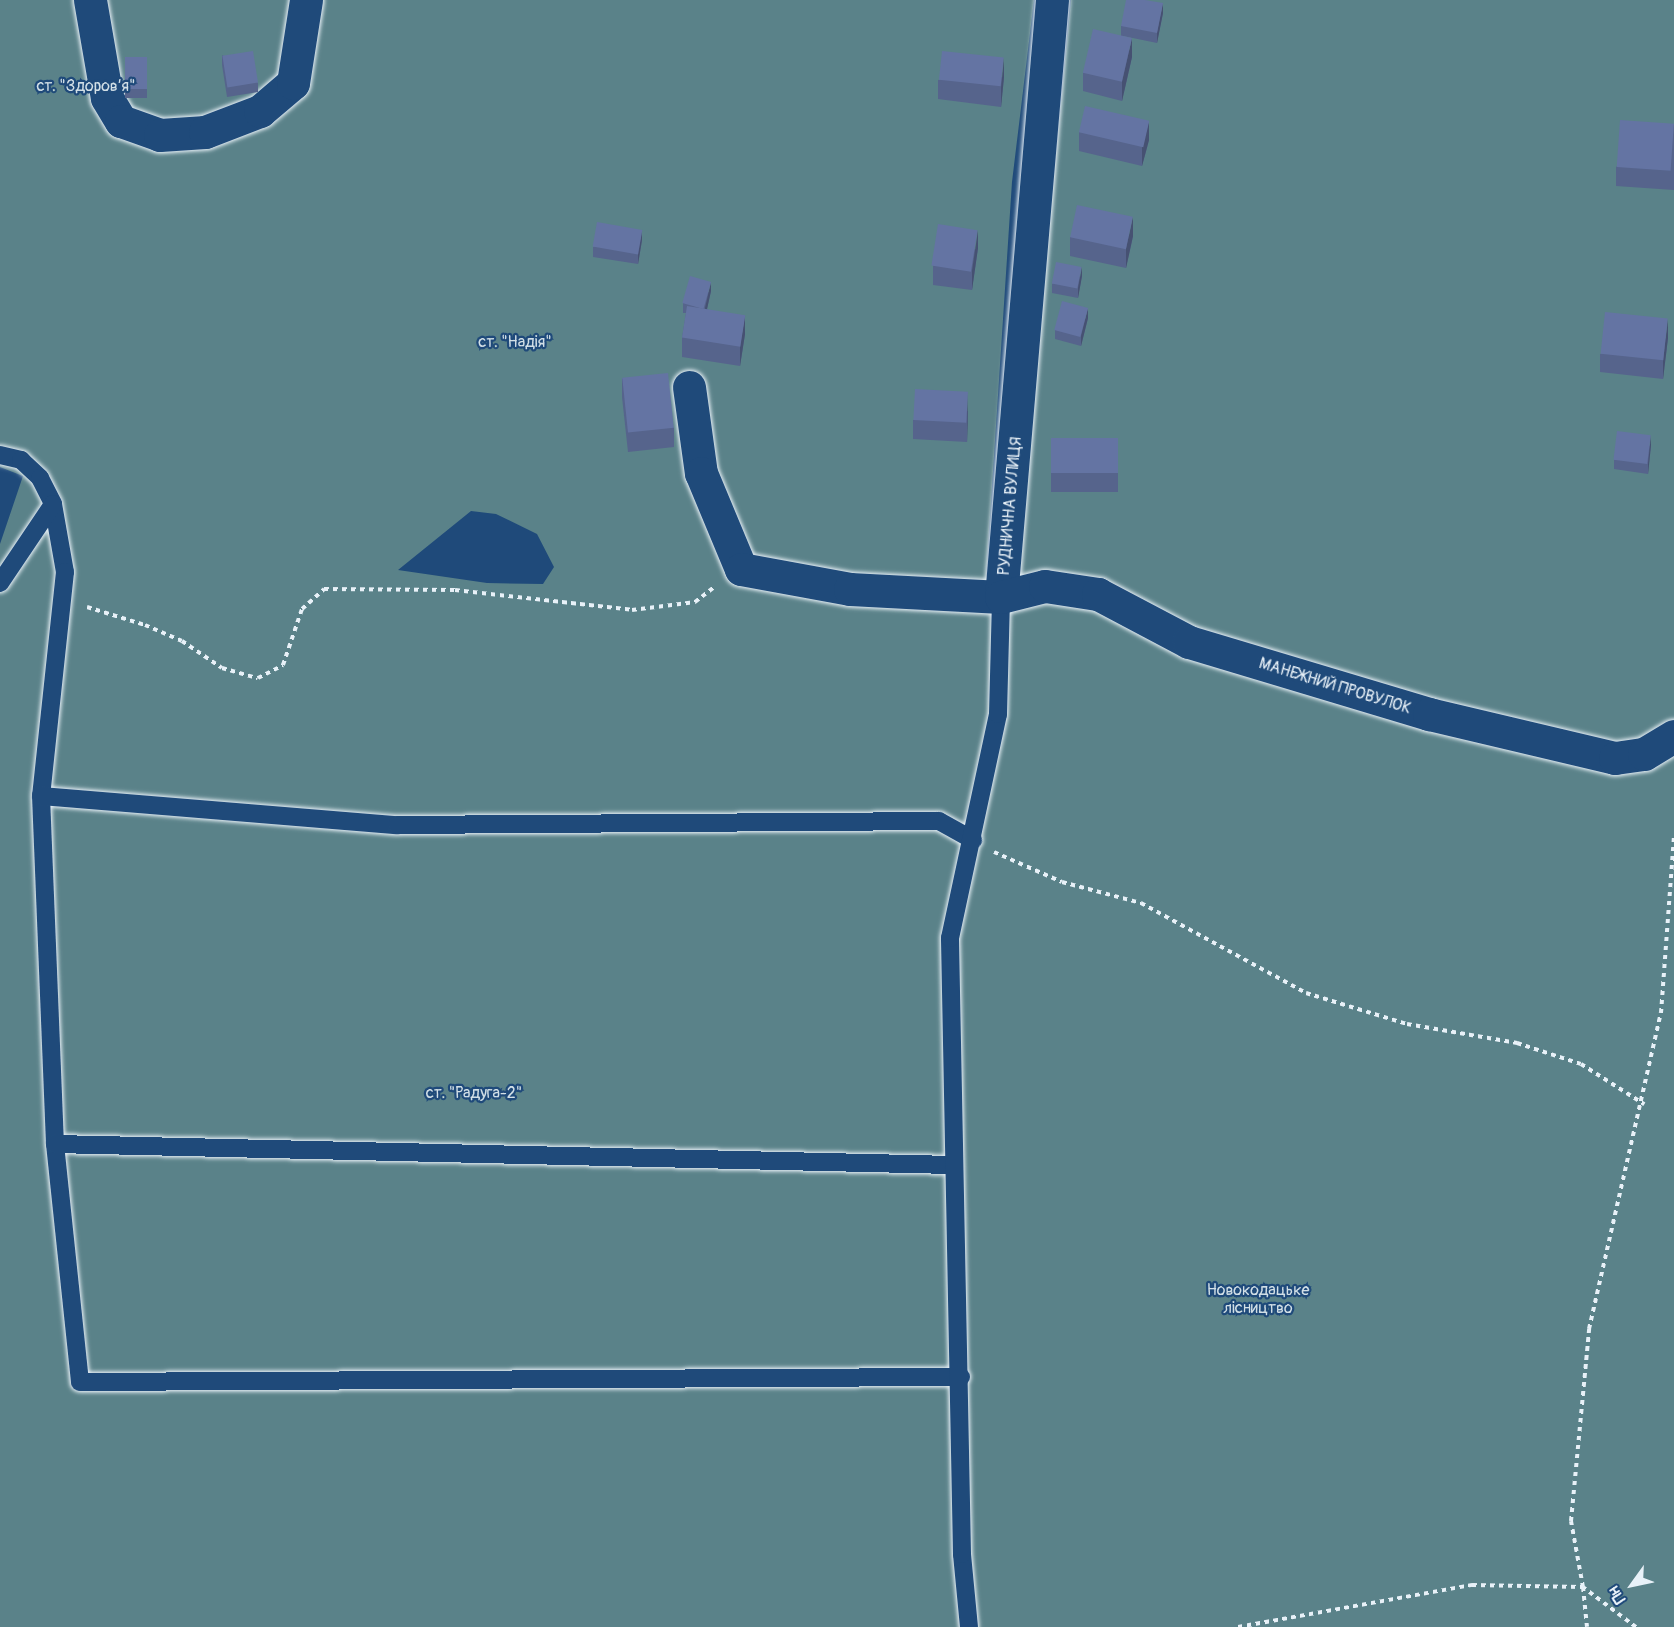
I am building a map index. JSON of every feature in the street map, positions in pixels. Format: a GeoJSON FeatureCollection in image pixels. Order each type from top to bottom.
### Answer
{"type":"FeatureCollection","features":[{"type":"Feature","properties":{"kind":"street"},"geometry":{"type":"LineString","coordinates":[[90,0],[106,99],[121,121],[160,135],[205,132],[260,111],[293,82],[306,0]]}},
{"type":"Feature","properties":{"kind":"street","name":"РУДНИЧНА ВУЛИЦЯ"},"geometry":{"type":"LineString","coordinates":[[741,569],[850,589],[1001,597],[1052,0]]}},
{"type":"Feature","properties":{"kind":"street"},"geometry":{"type":"LineString","coordinates":[[690,387],[701,473],[741,569]]}},
{"type":"Feature","properties":{"kind":"street","name":"МАНЕЖНИЙ ПРОВУЛОК"},"geometry":{"type":"LineString","coordinates":[[1001,597],[1045,586],[1098,594],[1189,642],[1429,714],[1615,758],[1644,754],[1674,736]]}},
{"type":"Feature","properties":{"kind":"lane"},"geometry":{"type":"LineString","coordinates":[[0,455],[21,460],[40,478],[53,504],[64,572],[41,796],[55,1144],[80,1383],[961,1377]]}},
{"type":"Feature","properties":{"kind":"lane"},"geometry":{"type":"LineString","coordinates":[[0,583],[53,504]]}},
{"type":"Feature","properties":{"kind":"lane"},"geometry":{"type":"LineString","coordinates":[[969,1627],[962,1554],[961,1377],[953,1165],[950,938],[973,840],[998,714],[1001,597]]}},
{"type":"Feature","properties":{"kind":"lane"},"geometry":{"type":"LineString","coordinates":[[41,796],[397,825],[939,821],[973,840]]}},
{"type":"Feature","properties":{"kind":"lane"},"geometry":{"type":"LineString","coordinates":[[55,1144],[953,1165]]}},
{"type":"Feature","properties":{"kind":"path"},"geometry":{"type":"LineString","coordinates":[[64,572],[88,609],[145,625],[183,641],[222,668],[258,678],[283,664],[302,609],[324,589],[454,590],[632,610],[694,602],[741,569]]}},
{"type":"Feature","properties":{"kind":"path"},"geometry":{"type":"LineString","coordinates":[[1587,1627],[1583,1587],[1571,1521],[1589,1329],[1644,1104],[1661,1013],[1674,834]]}},
{"type":"Feature","properties":{"kind":"path"},"geometry":{"type":"LineString","coordinates":[[973,840],[1062,882],[1141,903],[1305,993],[1407,1024],[1517,1043],[1581,1064],[1644,1104]]}},
{"type":"Feature","properties":{"kind":"path"},"geometry":{"type":"LineString","coordinates":[[1238,1627],[1472,1585],[1583,1587],[1636,1627]]}},
{"type":"Feature","properties":{"kind":"green space"},"geometry":{"type":"Polygon","coordinates":[[[0,0],[1034,0],[1012,182],[986,578],[1025,476],[1071,0],[1674,0],[1674,1627],[0,1627],[0,544],[23,476],[0,467],[0,0]],[[471,511],[398,570],[487,583],[543,584],[554,567],[537,534],[496,514],[471,511]]]}},
{"type":"Feature","properties":{"kind":"building"},"geometry":{"type":"Polygon","coordinates":[[[1126,0],[1163,3],[1157,33],[1121,26],[1126,0]]]}},
{"type":"Feature","properties":{"kind":"building"},"geometry":{"type":"Polygon","coordinates":[[[1093,29],[1132,38],[1122,82],[1083,73],[1093,29]]]}},
{"type":"Feature","properties":{"kind":"building"},"geometry":{"type":"Polygon","coordinates":[[[253,51],[258,83],[227,87],[222,56],[253,51]]]}},
{"type":"Feature","properties":{"kind":"building"},"geometry":{"type":"Polygon","coordinates":[[[942,51],[1004,57],[1001,86],[939,80],[942,51]]]}},
{"type":"Feature","properties":{"kind":"building"},"geometry":{"type":"Polygon","coordinates":[[[125,57],[147,57],[147,89],[125,89],[125,57]]]}},
{"type":"Feature","properties":{"kind":"building"},"geometry":{"type":"Polygon","coordinates":[[[1085,106],[1149,121],[1143,147],[1079,132],[1085,106]]]}},
{"type":"Feature","properties":{"kind":"building"},"geometry":{"type":"Polygon","coordinates":[[[1620,120],[1674,124],[1671,171],[1617,167],[1620,120]]]}},
{"type":"Feature","properties":{"kind":"building"},"geometry":{"type":"Polygon","coordinates":[[[1077,205],[1133,217],[1126,249],[1070,237],[1077,205]]]}},
{"type":"Feature","properties":{"kind":"building"},"geometry":{"type":"Polygon","coordinates":[[[597,222],[642,230],[638,255],[593,247],[597,222]]]}},
{"type":"Feature","properties":{"kind":"building"},"geometry":{"type":"Polygon","coordinates":[[[938,224],[978,230],[971,272],[931,265],[938,224]]]}},
{"type":"Feature","properties":{"kind":"building"},"geometry":{"type":"Polygon","coordinates":[[[1056,262],[1082,267],[1077,289],[1052,284],[1056,262]]]}},
{"type":"Feature","properties":{"kind":"building"},"geometry":{"type":"Polygon","coordinates":[[[690,276],[711,282],[703,309],[682,303],[690,276]]]}},
{"type":"Feature","properties":{"kind":"building"},"geometry":{"type":"Polygon","coordinates":[[[1062,301],[1088,308],[1080,337],[1054,330],[1062,301]]]}},
{"type":"Feature","properties":{"kind":"building"},"geometry":{"type":"Polygon","coordinates":[[[687,306],[745,315],[740,347],[682,338],[687,306]]]}},
{"type":"Feature","properties":{"kind":"building"},"geometry":{"type":"Polygon","coordinates":[[[1605,312],[1668,319],[1663,360],[1601,354],[1605,312]]]}},
{"type":"Feature","properties":{"kind":"building"},"geometry":{"type":"Polygon","coordinates":[[[668,373],[674,428],[628,433],[622,378],[668,373]]]}},
{"type":"Feature","properties":{"kind":"building"},"geometry":{"type":"Polygon","coordinates":[[[915,389],[968,392],[966,423],[913,420],[915,389]]]}},
{"type":"Feature","properties":{"kind":"building"},"geometry":{"type":"Polygon","coordinates":[[[1617,431],[1651,435],[1647,464],[1613,460],[1617,431]]]}},
{"type":"Feature","properties":{"kind":"building"},"geometry":{"type":"Polygon","coordinates":[[[1051,438],[1118,438],[1118,473],[1051,473],[1051,438]]]}},
{"type":"Feature","properties":{"kind":"park label","name":"ст. \"Здоров’я\""},"geometry":{"type":"Point","coordinates":[86,86]}},
{"type":"Feature","properties":{"kind":"park label","name":"ст. \"Надія\""},"geometry":{"type":"Point","coordinates":[515,342]}},
{"type":"Feature","properties":{"kind":"park label","name":"ст. \"Радуга-2\""},"geometry":{"type":"Point","coordinates":[474,1093]}},
{"type":"Feature","properties":{"kind":"park label","name":"Новокодацьке лісництво"},"geometry":{"type":"Point","coordinates":[1258,1299]}}]}
